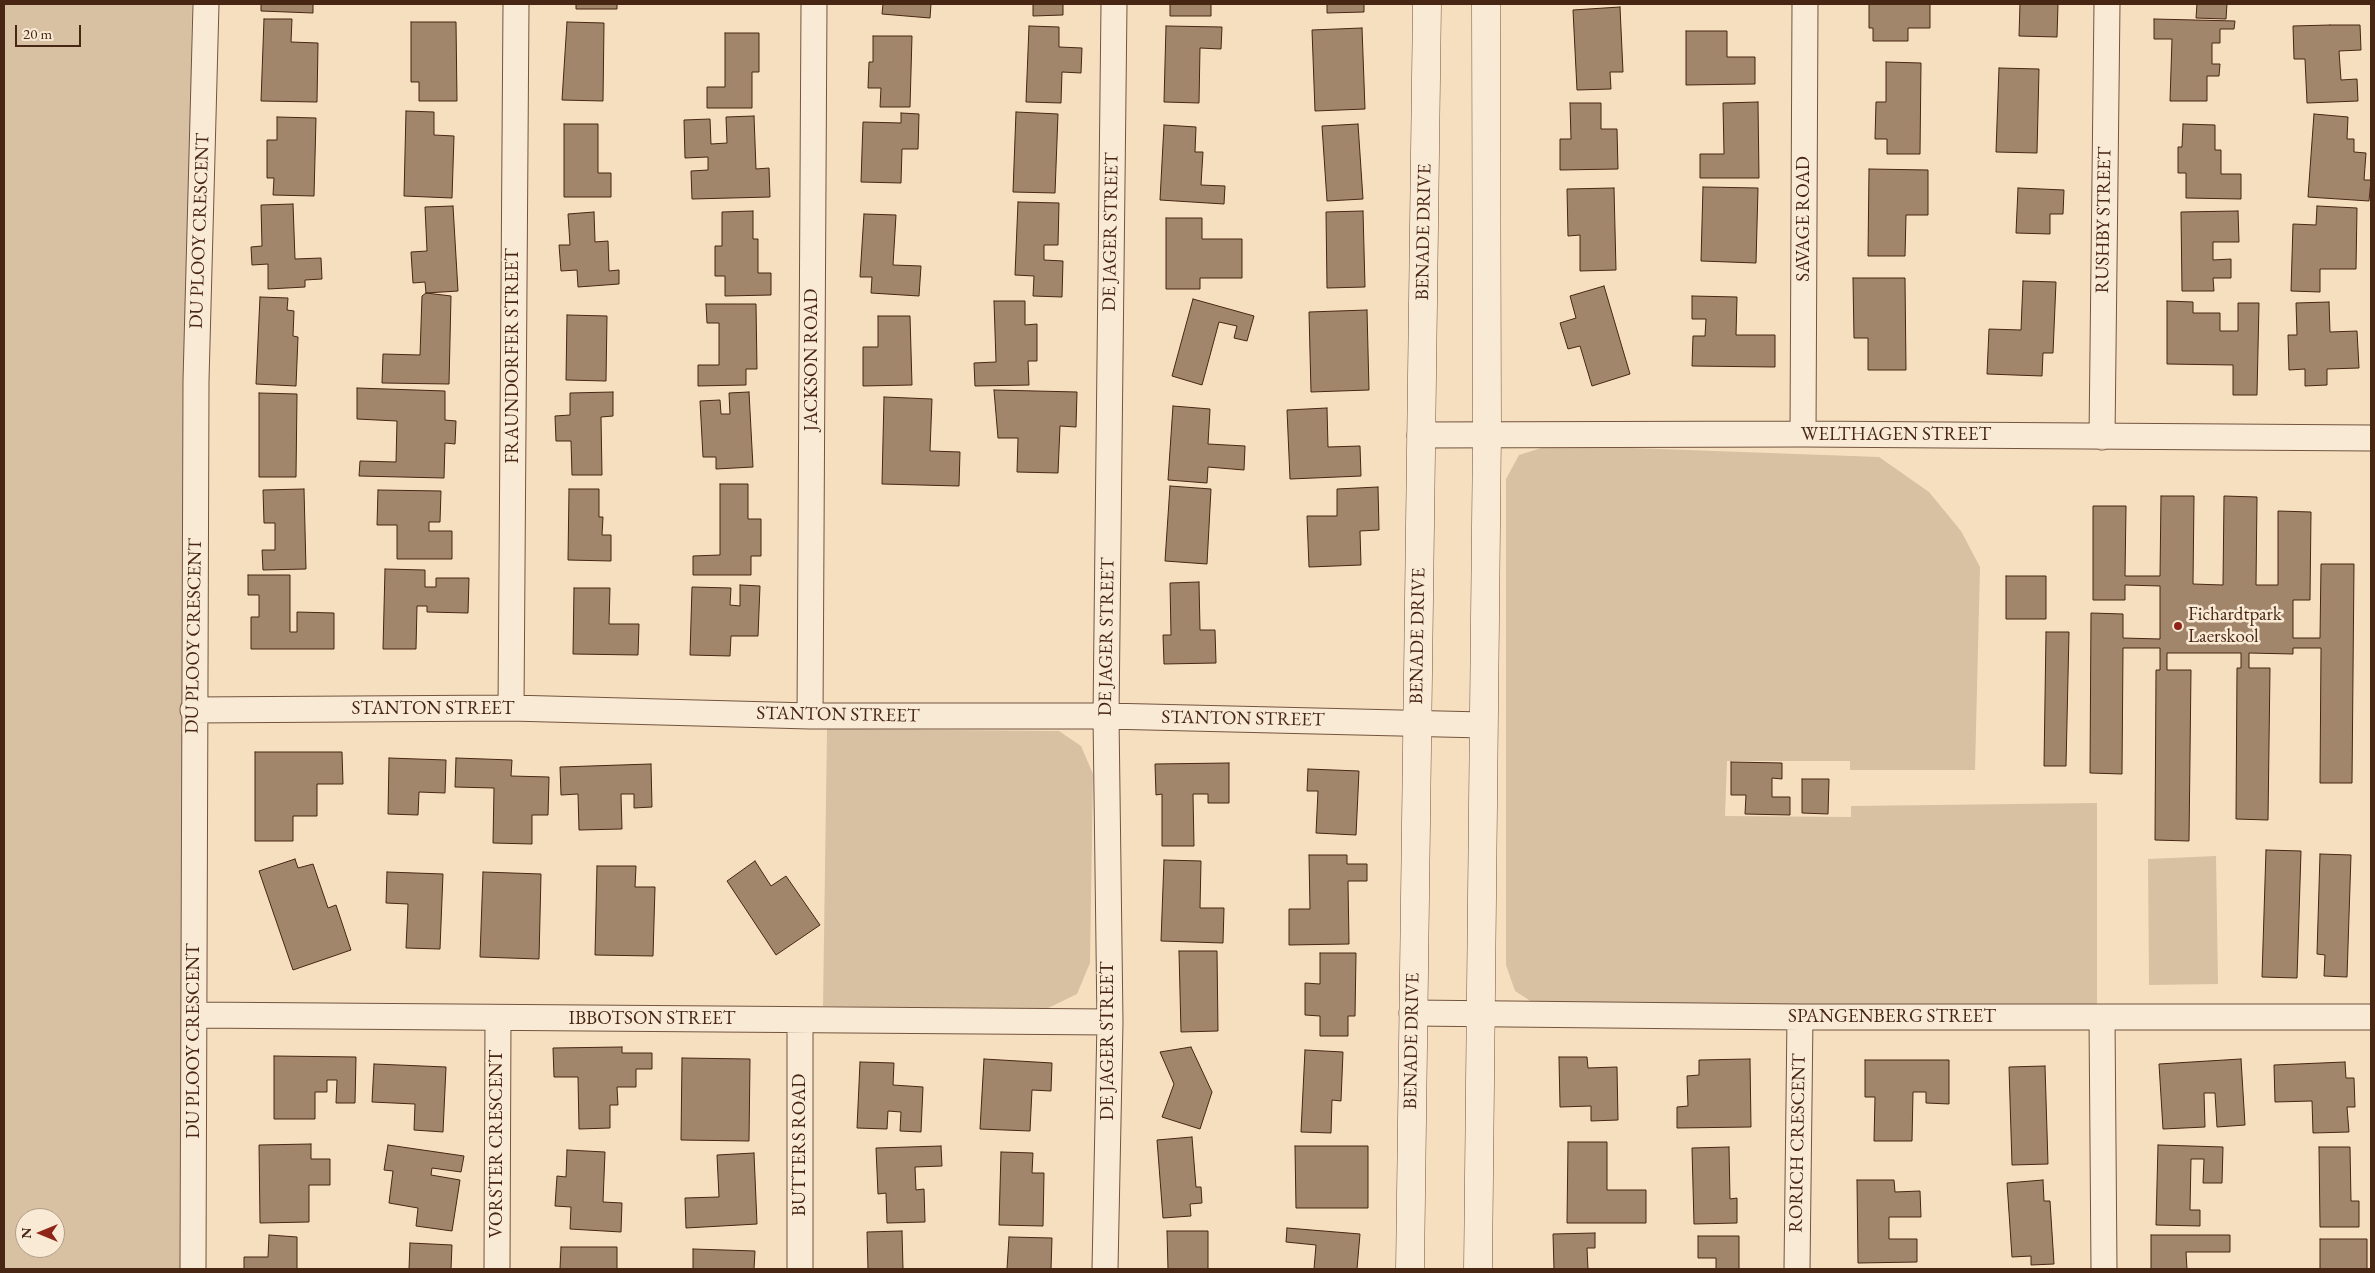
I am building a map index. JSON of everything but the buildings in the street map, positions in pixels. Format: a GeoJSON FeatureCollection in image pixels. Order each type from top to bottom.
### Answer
{"type":"FeatureCollection","features":[{"type":"Feature","properties":{"kind":"street","name":"DU PLOOY CRESCENT"},"geometry":{"type":"LineString","coordinates":[[193,1269],[193,710],[196,381],[206,4]]}},
{"type":"Feature","properties":{"kind":"street","name":"FRAUNDORFER STREET"},"geometry":{"type":"LineString","coordinates":[[511,708],[516,4]]}},
{"type":"Feature","properties":{"kind":"street","name":"JACKSON ROAD"},"geometry":{"type":"LineString","coordinates":[[810,716],[814,4]]}},
{"type":"Feature","properties":{"kind":"street","name":"DE JAGER STREET"},"geometry":{"type":"LineString","coordinates":[[1105,1269],[1110,1022],[1106,716],[1114,4]]}},
{"type":"Feature","properties":{"kind":"street","name":"BENADE DRIVE"},"geometry":{"type":"LineString","coordinates":[[1410,1269],[1427,4]]}},
{"type":"Feature","properties":{"kind":"street"},"geometry":{"type":"LineString","coordinates":[[1478,1269],[1487,433],[1486,4]]}},
{"type":"Feature","properties":{"kind":"street","name":"SAVAGE ROAD"},"geometry":{"type":"LineString","coordinates":[[1803,434],[1805,4]]}},
{"type":"Feature","properties":{"kind":"street","name":"RUSHBY STREET"},"geometry":{"type":"LineString","coordinates":[[2102,437],[2107,4]]}},
{"type":"Feature","properties":{"kind":"street","name":"WELTHAGEN STREET"},"geometry":{"type":"LineString","coordinates":[[1420,435],[1487,433],[2371,438]]}},
{"type":"Feature","properties":{"kind":"street","name":"STANTON STREET"},"geometry":{"type":"LineString","coordinates":[[193,710],[511,708],[810,716],[1106,716],[1483,725]]}},
{"type":"Feature","properties":{"kind":"street","name":"SPANGENBERG STREET"},"geometry":{"type":"LineString","coordinates":[[1412,1013],[1800,1017],[2371,1017]]}},
{"type":"Feature","properties":{"kind":"street","name":"IBBOTSON STREET"},"geometry":{"type":"LineString","coordinates":[[194,1015],[1110,1022]]}},
{"type":"Feature","properties":{"kind":"street","name":"RORICH CRESCENT"},"geometry":{"type":"LineString","coordinates":[[1797,1269],[1800,1017]]}},
{"type":"Feature","properties":{"kind":"street","name":"VORSTER CRESCENT"},"geometry":{"type":"LineString","coordinates":[[497,1269],[498,1018]]}},
{"type":"Feature","properties":{"kind":"street"},"geometry":{"type":"LineString","coordinates":[[2102,1018],[2104,1269]]}},
{"type":"Feature","properties":{"kind":"street","name":"BUTTERS ROAD"},"geometry":{"type":"LineString","coordinates":[[800,1020],[800,1269]]}},
{"type":"Feature","properties":{"kind":"shaded area"},"geometry":{"type":"Polygon","coordinates":[[[4,4],[192,4],[183,1269],[4,1269],[4,4]]]}},
{"type":"Feature","properties":{"kind":"shaded area"},"geometry":{"type":"Polygon","coordinates":[[[1551,445],[1879,457],[1929,492],[1961,531],[1980,567],[1975,770],[1850,770],[1850,761],[1727,761],[1725,816],[1851,817],[1851,806],[2097,803],[2097,1009],[1532,1002],[1515,991],[1506,965],[1506,479],[1519,455],[1551,445]]]}},
{"type":"Feature","properties":{"kind":"shaded area"},"geometry":{"type":"Polygon","coordinates":[[[827,729],[1059,731],[1081,746],[1093,774],[1090,963],[1077,994],[1042,1011],[823,1006],[827,729]]]}},
{"type":"Feature","properties":{"kind":"shaded area"},"geometry":{"type":"Polygon","coordinates":[[[2216,856],[2218,984],[2149,985],[2148,859],[2216,856]]]}},
{"type":"Feature","properties":{"kind":"place","name":"Fichardtpark Laerskool"},"geometry":{"type":"Point","coordinates":[2178,626]}}]}
